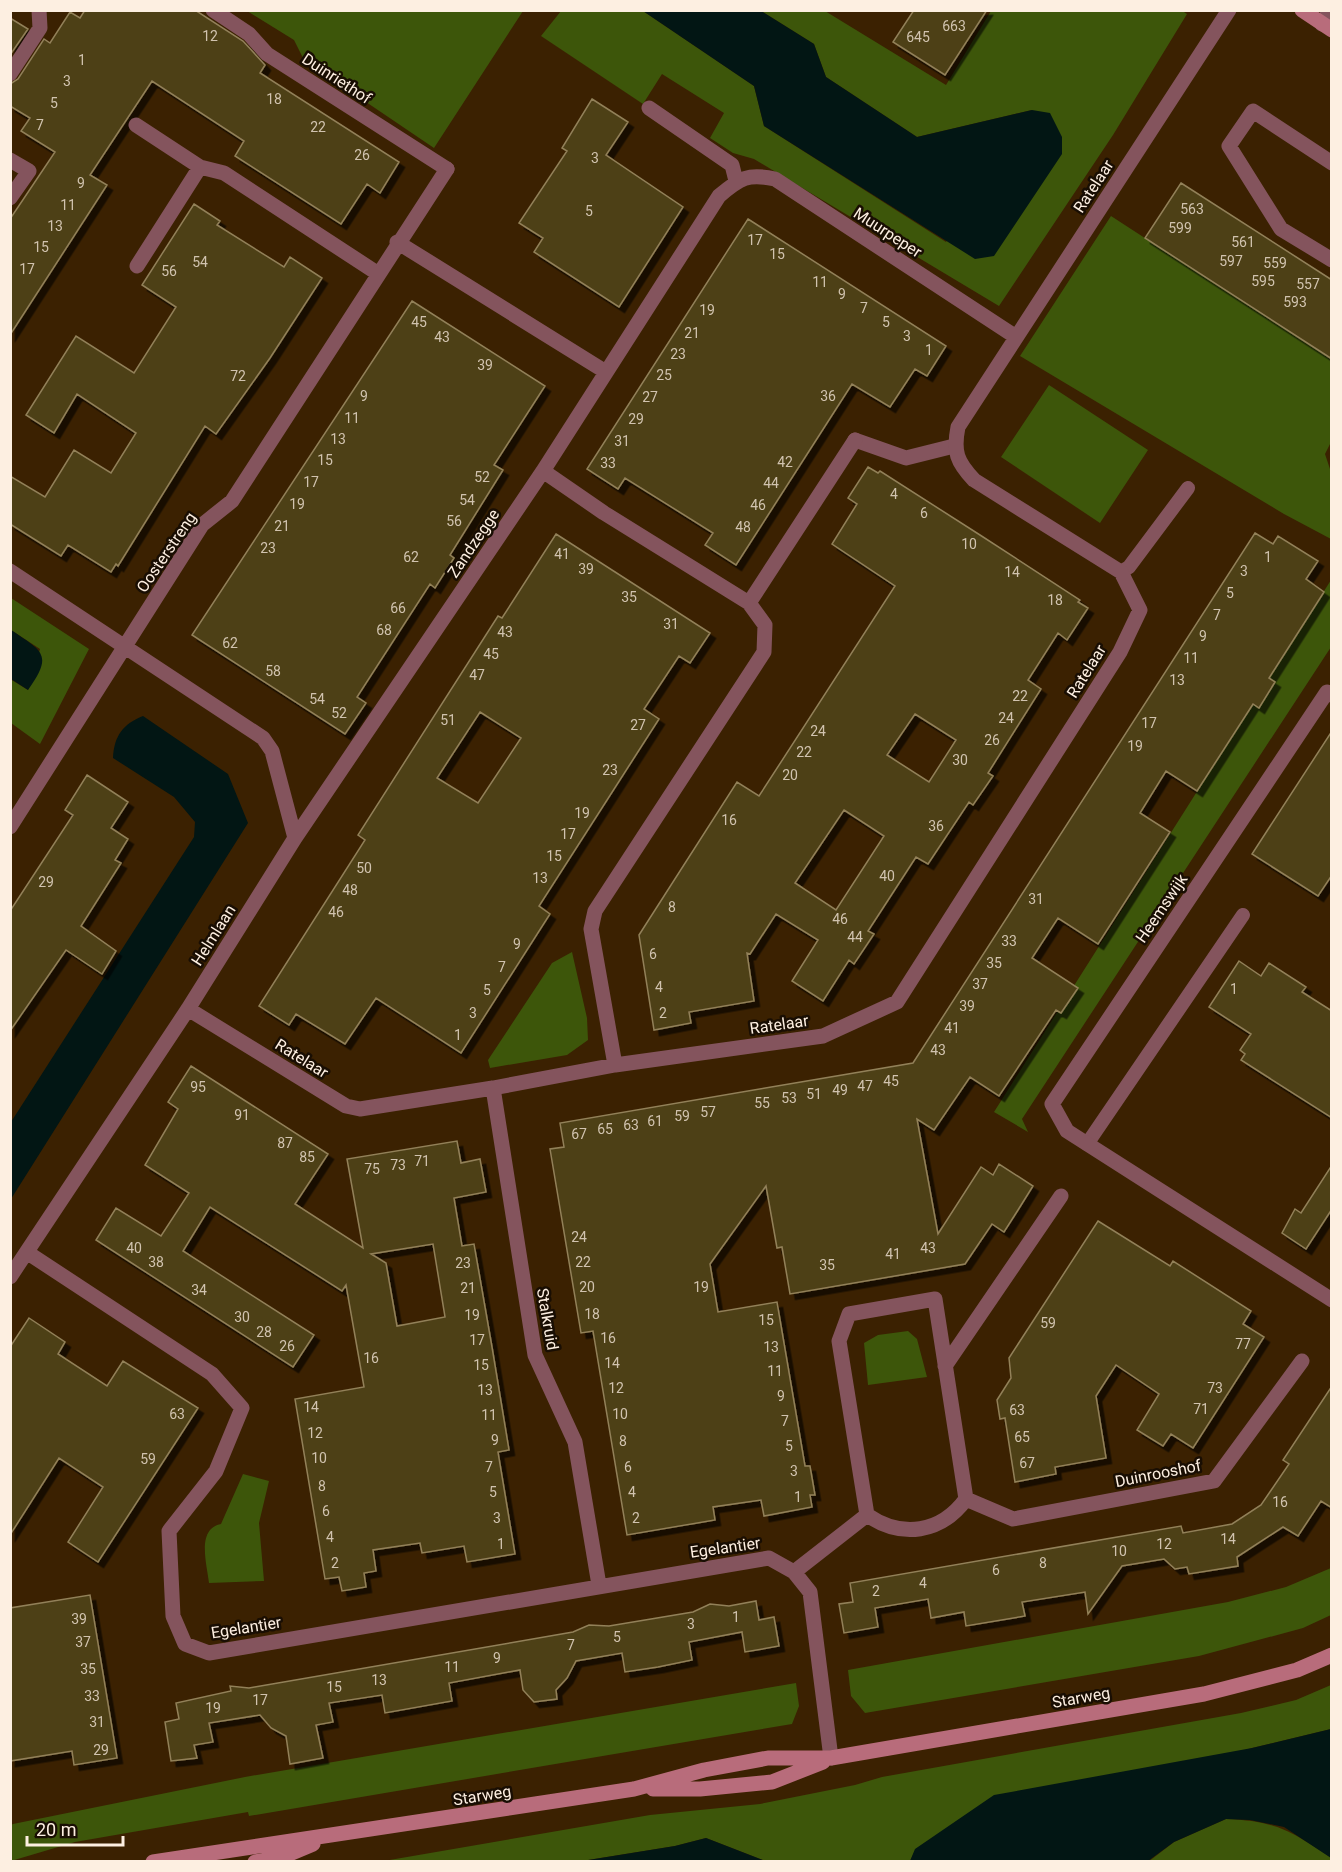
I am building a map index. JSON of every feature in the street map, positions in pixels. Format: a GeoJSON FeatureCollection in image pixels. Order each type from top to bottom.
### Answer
{"type":"FeatureCollection","features":[{"type":"Feature","properties":{"kind":"main road"},"geometry":{"type":"LineString","coordinates":[[1302,10],[1328,21]]}},
{"type":"Feature","properties":{"kind":"main road","name":"Starweg"},"geometry":{"type":"LineString","coordinates":[[153,1862],[634,1789],[704,1770],[768,1758],[831,1758],[1204,1694],[1297,1670],[1332,1655]]}},
{"type":"Feature","properties":{"kind":"main road","name":"Starweg"},"geometry":{"type":"LineString","coordinates":[[634,1789],[700,1789],[772,1782],[831,1758]]}},
{"type":"Feature","properties":{"kind":"main road","name":"Starweg"},"geometry":{"type":"LineString","coordinates":[[255,1862],[282,1857],[335,1835]]}},
{"type":"Feature","properties":{"kind":"street"},"geometry":{"type":"LineString","coordinates":[[10,74],[40,28],[39,10]]}},
{"type":"Feature","properties":{"kind":"street","name":"Duinriethof"},"geometry":{"type":"LineString","coordinates":[[213,10],[249,34],[267,54],[447,169]]}},
{"type":"Feature","properties":{"kind":"street","name":"Ratelaar"},"geometry":{"type":"LineString","coordinates":[[954,446],[958,427],[1229,10]]}},
{"type":"Feature","properties":{"kind":"street"},"geometry":{"type":"LineString","coordinates":[[615,1065],[591,929],[595,911],[764,652],[765,626],[749,603],[604,513],[543,471],[719,196],[736,181],[732,165],[649,108]]}},
{"type":"Feature","properties":{"kind":"street"},"geometry":{"type":"LineString","coordinates":[[1332,163],[1253,111],[1229,146],[1281,229],[1332,260]]}},
{"type":"Feature","properties":{"kind":"street"},"geometry":{"type":"LineString","coordinates":[[136,125],[200,167],[224,173],[377,273]]}},
{"type":"Feature","properties":{"kind":"street"},"geometry":{"type":"LineString","coordinates":[[10,160],[29,171],[10,198]]}},
{"type":"Feature","properties":{"kind":"street"},"geometry":{"type":"LineString","coordinates":[[137,267],[200,167]]}},
{"type":"Feature","properties":{"kind":"street","name":"Oosterstreng"},"geometry":{"type":"LineString","coordinates":[[10,827],[202,525],[232,501],[397,242],[447,169]]}},
{"type":"Feature","properties":{"kind":"street","name":"Muurpeper"},"geometry":{"type":"LineString","coordinates":[[736,181],[755,175],[775,179],[1016,337]]}},
{"type":"Feature","properties":{"kind":"street"},"geometry":{"type":"LineString","coordinates":[[397,242],[606,372]]}},
{"type":"Feature","properties":{"kind":"street"},"geometry":{"type":"LineString","coordinates":[[749,603],[855,440],[906,458],[954,446],[962,467],[975,480],[1121,572]]}},
{"type":"Feature","properties":{"kind":"street","name":"Zandzegge"},"geometry":{"type":"LineString","coordinates":[[295,838],[543,471]]}},
{"type":"Feature","properties":{"kind":"street"},"geometry":{"type":"LineString","coordinates":[[10,571],[263,738],[272,751],[295,838]]}},
{"type":"Feature","properties":{"kind":"street","name":"Ratelaar"},"geometry":{"type":"LineString","coordinates":[[188,1009],[346,1106],[360,1109],[493,1088],[615,1065],[823,1036],[897,1002],[1120,652],[1140,610],[1121,572]]}},
{"type":"Feature","properties":{"kind":"street","name":"Heemswijk"},"geometry":{"type":"LineString","coordinates":[[1332,695],[1327,692],[1052,1104],[1067,1131],[1332,1300]]}},
{"type":"Feature","properties":{"kind":"street","name":"Helmlaan"},"geometry":{"type":"LineString","coordinates":[[10,1277],[188,1009],[295,838]]}},
{"type":"Feature","properties":{"kind":"street","name":"Stalkruid"},"geometry":{"type":"LineString","coordinates":[[493,1088],[535,1355],[575,1442],[599,1585]]}},
{"type":"Feature","properties":{"kind":"street"},"geometry":{"type":"LineString","coordinates":[[945,1366],[1061,1196]]}},
{"type":"Feature","properties":{"kind":"street","name":"Egelantier"},"geometry":{"type":"LineString","coordinates":[[28,1253],[212,1374],[242,1408],[216,1472],[169,1531],[173,1616],[185,1644],[209,1653],[599,1585],[769,1558],[794,1572]]}},
{"type":"Feature","properties":{"kind":"street"},"geometry":{"type":"LineString","coordinates":[[935,1299],[966,1499],[954,1515],[928,1529],[883,1526],[867,1515],[839,1341],[849,1314],[935,1299]]}},
{"type":"Feature","properties":{"kind":"street","name":"Duinrooshof"},"geometry":{"type":"LineString","coordinates":[[966,1499],[1013,1519],[1214,1481],[1302,1360]]}},
{"type":"Feature","properties":{"kind":"street"},"geometry":{"type":"LineString","coordinates":[[831,1758],[810,1592],[794,1572],[867,1515]]}},
{"type":"Feature","properties":{"kind":"lane"},"geometry":{"type":"LineString","coordinates":[[1121,572],[1130,567],[1188,488]]}},
{"type":"Feature","properties":{"kind":"lane"},"geometry":{"type":"LineString","coordinates":[[1087,1144],[1243,915]]}},
{"type":"Feature","properties":{"kind":"green space"},"geometry":{"type":"Polygon","coordinates":[[[1181,10],[1187,14],[1113,135],[999,306],[754,159],[733,153],[710,138],[724,113],[662,74],[643,104],[541,36],[561,11],[643,11],[754,86],[764,126],[946,242],[1032,110],[917,137],[826,77],[814,44],[761,11],[825,11],[946,85],[991,11],[1181,10]]]}},
{"type":"Feature","properties":{"kind":"green space"},"geometry":{"type":"Polygon","coordinates":[[[247,11],[523,11],[434,148],[304,60],[294,40],[247,11]]]}},
{"type":"Feature","properties":{"kind":"green space"},"geometry":{"type":"Polygon","coordinates":[[[1111,216],[1331,359],[1331,442],[1325,454],[1331,472],[1331,539],[1284,514],[1020,356],[1111,216]]]}},
{"type":"Feature","properties":{"kind":"green space"},"geometry":{"type":"Polygon","coordinates":[[[1049,385],[1148,450],[1100,523],[1001,457],[1049,385]]]}},
{"type":"Feature","properties":{"kind":"green space"},"geometry":{"type":"Polygon","coordinates":[[[1331,580],[1331,647],[1022,1119],[1028,1132],[994,1112],[1331,580]]]}},
{"type":"Feature","properties":{"kind":"green space"},"geometry":{"type":"Polygon","coordinates":[[[11,598],[89,649],[40,744],[11,723],[10,679],[28,690],[40,649],[11,630],[11,598]]]}},
{"type":"Feature","properties":{"kind":"green space"},"geometry":{"type":"Polygon","coordinates":[[[572,952],[587,1018],[588,1040],[567,1055],[490,1068],[488,1060],[552,963],[572,952]]]}},
{"type":"Feature","properties":{"kind":"green space"},"geometry":{"type":"Polygon","coordinates":[[[908,1331],[917,1339],[927,1377],[868,1385],[864,1343],[878,1335],[908,1331]]]}},
{"type":"Feature","properties":{"kind":"green space"},"geometry":{"type":"Polygon","coordinates":[[[243,1474],[269,1481],[259,1523],[264,1581],[209,1583],[205,1557],[208,1533],[213,1527],[221,1524],[243,1474]]]}},
{"type":"Feature","properties":{"kind":"green space"},"geometry":{"type":"Polygon","coordinates":[[[1331,1568],[1331,1615],[1303,1628],[1199,1656],[865,1713],[851,1696],[848,1670],[1228,1602],[1286,1587],[1331,1568]]]}},
{"type":"Feature","properties":{"kind":"green space"},"geometry":{"type":"Polygon","coordinates":[[[796,1683],[799,1706],[792,1724],[249,1816],[248,1812],[75,1842],[11,1861],[11,1825],[13,1824],[245,1777],[796,1683]]]}},
{"type":"Feature","properties":{"kind":"green space"},"geometry":{"type":"Polygon","coordinates":[[[1331,1685],[1331,1729],[1252,1748],[916,1849],[910,1861],[765,1861],[706,1838],[675,1846],[582,1861],[378,1862],[650,1815],[760,1804],[855,1785],[882,1777],[1241,1713],[1296,1700],[1331,1685]]]}},
{"type":"Feature","properties":{"kind":"green space"},"geometry":{"type":"Polygon","coordinates":[[[1226,1819],[1258,1822],[1282,1829],[1332,1858],[1331,1862],[1148,1862],[1174,1842],[1226,1819]]]}},
{"type":"Feature","properties":{"kind":"shaded area"},"geometry":{"type":"Polygon","coordinates":[[[643,11],[761,11],[814,44],[826,77],[917,137],[1032,110],[1050,113],[1062,137],[1062,154],[994,256],[975,259],[764,126],[754,86],[643,11]]]}},
{"type":"Feature","properties":{"kind":"shaded area"},"geometry":{"type":"Polygon","coordinates":[[[11,630],[41,654],[41,668],[28,690],[11,679],[11,630]]]}},
{"type":"Feature","properties":{"kind":"shaded area"},"geometry":{"type":"Polygon","coordinates":[[[143,716],[228,774],[248,823],[11,1199],[11,1122],[194,837],[195,822],[174,797],[113,758],[115,743],[121,732],[130,723],[143,716]]]}},
{"type":"Feature","properties":{"kind":"shaded area"},"geometry":{"type":"Polygon","coordinates":[[[1331,1729],[1331,1858],[1284,1827],[1250,1820],[1226,1819],[1174,1842],[1148,1861],[910,1861],[915,1849],[994,1795],[1252,1748],[1331,1729]]]}},
{"type":"Feature","properties":{"kind":"shaded area"},"geometry":{"type":"Polygon","coordinates":[[[706,1838],[765,1861],[582,1861],[675,1846],[706,1838]]]}},
{"type":"Feature","properties":{"kind":"building"},"geometry":{"type":"Polygon","coordinates":[[[85,10],[195,10],[243,41],[265,65],[260,73],[399,162],[380,193],[367,184],[341,224],[235,156],[244,141],[152,81],[90,175],[107,185],[10,335],[10,219],[55,152],[21,131],[30,118],[10,106],[10,84],[18,79],[44,39],[50,43],[70,12],[80,18],[85,10]]]}},
{"type":"Feature","properties":{"kind":"building"},"geometry":{"type":"Polygon","coordinates":[[[914,10],[987,10],[945,75],[893,42],[914,10]]]}},
{"type":"Feature","properties":{"kind":"building"},"geometry":{"type":"Polygon","coordinates":[[[10,18],[28,29],[10,55],[10,18]]]}},
{"type":"Feature","properties":{"kind":"building"},"geometry":{"type":"Polygon","coordinates":[[[592,99],[628,122],[606,155],[683,207],[619,307],[534,252],[543,238],[519,223],[567,151],[562,148],[592,99]]]}},
{"type":"Feature","properties":{"kind":"building"},"geometry":{"type":"Polygon","coordinates":[[[1181,183],[1332,280],[1332,359],[1145,238],[1181,183]]]}},
{"type":"Feature","properties":{"kind":"building"},"geometry":{"type":"Polygon","coordinates":[[[194,204],[220,221],[217,225],[284,267],[290,257],[322,278],[270,358],[216,434],[205,426],[118,566],[116,564],[111,572],[68,545],[61,556],[10,524],[10,476],[45,497],[74,450],[111,473],[136,433],[77,394],[54,433],[26,415],[76,336],[134,373],[176,307],[142,285],[194,204]]]}},
{"type":"Feature","properties":{"kind":"building"},"geometry":{"type":"Polygon","coordinates":[[[748,219],[946,346],[927,376],[915,369],[890,407],[852,384],[736,565],[705,545],[713,533],[625,478],[618,489],[587,469],[748,219]]]}},
{"type":"Feature","properties":{"kind":"building"},"geometry":{"type":"Polygon","coordinates":[[[412,301],[545,386],[494,465],[503,470],[450,555],[454,558],[435,588],[430,584],[357,697],[366,703],[345,734],[192,635],[412,301]]]}},
{"type":"Feature","properties":{"kind":"building"},"geometry":{"type":"Polygon","coordinates":[[[868,467],[878,473],[880,471],[1080,600],[1078,602],[1088,608],[1067,640],[1058,633],[1028,680],[1041,689],[988,773],[993,776],[973,805],[969,802],[928,864],[916,857],[868,931],[874,934],[854,964],[849,960],[823,1001],[792,981],[818,940],[776,914],[750,954],[747,953],[754,1001],[689,1012],[691,1023],[654,1030],[639,935],[737,782],[759,796],[895,586],[832,544],[857,504],[848,498],[868,467]],[[915,714],[887,755],[929,782],[956,740],[915,714]],[[844,810],[795,883],[836,910],[884,836],[844,810]]]}},
{"type":"Feature","properties":{"kind":"building"},"geometry":{"type":"Polygon","coordinates":[[[1255,533],[1273,544],[1278,536],[1318,561],[1306,579],[1324,592],[1269,678],[1275,682],[1259,708],[1253,704],[1197,791],[1166,771],[1140,813],[1170,832],[1098,944],[1058,918],[1032,958],[1078,988],[1061,1013],[1056,1010],[999,1096],[970,1077],[934,1130],[917,1119],[938,1234],[981,1167],[993,1175],[999,1164],[1033,1186],[1018,1210],[1004,1232],[992,1224],[965,1264],[790,1294],[782,1247],[777,1248],[766,1186],[710,1264],[718,1312],[777,1302],[805,1466],[810,1466],[815,1495],[810,1495],[812,1507],[764,1516],[761,1500],[713,1507],[715,1520],[627,1535],[593,1331],[581,1333],[550,1149],[564,1147],[560,1123],[913,1063],[1255,533]]]}},
{"type":"Feature","properties":{"kind":"building"},"geometry":{"type":"Polygon","coordinates":[[[556,534],[710,633],[690,663],[679,656],[644,709],[659,719],[539,906],[550,914],[461,1053],[376,998],[345,1044],[296,1014],[289,1025],[259,1006],[365,840],[358,835],[498,616],[502,618],[556,534]],[[480,712],[437,778],[478,803],[521,738],[480,712]]]}},
{"type":"Feature","properties":{"kind":"building"},"geometry":{"type":"Polygon","coordinates":[[[1332,731],[1332,875],[1318,896],[1252,854],[1332,731]]]}},
{"type":"Feature","properties":{"kind":"building"},"geometry":{"type":"Polygon","coordinates":[[[87,775],[128,802],[111,828],[128,839],[115,860],[121,863],[81,926],[116,951],[102,974],[66,950],[10,1031],[10,911],[73,815],[65,810],[87,775]]]}},
{"type":"Feature","properties":{"kind":"building"},"geometry":{"type":"Polygon","coordinates":[[[1239,961],[1261,976],[1269,963],[1306,987],[1302,992],[1332,1011],[1332,1118],[1241,1060],[1245,1054],[1240,1050],[1251,1034],[1209,1007],[1239,961]]]}},
{"type":"Feature","properties":{"kind":"building"},"geometry":{"type":"Polygon","coordinates":[[[191,1066],[328,1154],[295,1204],[363,1248],[347,1159],[457,1141],[461,1163],[480,1159],[486,1192],[454,1198],[462,1246],[474,1244],[492,1347],[509,1450],[498,1452],[515,1554],[467,1562],[464,1546],[422,1553],[420,1543],[373,1550],[376,1571],[364,1573],[366,1587],[342,1591],[339,1577],[325,1579],[295,1399],[364,1387],[346,1285],[342,1291],[210,1207],[183,1251],[314,1335],[293,1367],[96,1240],[116,1208],[161,1236],[189,1193],[145,1165],[178,1109],[168,1102],[191,1066]],[[433,1244],[371,1254],[386,1263],[397,1326],[445,1317],[433,1244]]]}},
{"type":"Feature","properties":{"kind":"building"},"geometry":{"type":"Polygon","coordinates":[[[1332,1165],[1332,1209],[1306,1249],[1282,1233],[1295,1209],[1301,1213],[1332,1165]]]}},
{"type":"Feature","properties":{"kind":"building"},"geometry":{"type":"Polygon","coordinates":[[[1098,1221],[1170,1266],[1173,1261],[1251,1311],[1243,1324],[1264,1337],[1193,1448],[1171,1434],[1163,1446],[1137,1430],[1159,1394],[1116,1365],[1096,1396],[1106,1458],[1055,1467],[1056,1474],[1015,1482],[1005,1418],[1000,1419],[997,1400],[1011,1378],[1009,1358],[1098,1221]]]}},
{"type":"Feature","properties":{"kind":"building"},"geometry":{"type":"Polygon","coordinates":[[[29,1318],[65,1342],[58,1354],[107,1386],[123,1361],[198,1408],[98,1562],[68,1542],[103,1487],[59,1458],[10,1535],[10,1347],[29,1318]]]}},
{"type":"Feature","properties":{"kind":"building"},"geometry":{"type":"Polygon","coordinates":[[[1332,1386],[1332,1508],[1321,1501],[1298,1536],[1283,1527],[1237,1557],[1238,1566],[1189,1574],[1187,1567],[1175,1569],[1164,1559],[1122,1566],[1088,1614],[1085,1592],[1022,1602],[1025,1616],[966,1626],[964,1612],[931,1618],[928,1599],[875,1608],[878,1627],[844,1633],[839,1604],[853,1602],[850,1583],[1181,1526],[1183,1533],[1232,1524],[1261,1505],[1289,1464],[1283,1460],[1332,1386]]]}},
{"type":"Feature","properties":{"kind":"building"},"geometry":{"type":"Polygon","coordinates":[[[90,1595],[117,1758],[74,1765],[72,1751],[10,1761],[10,1608],[90,1595]]]}},
{"type":"Feature","properties":{"kind":"building"},"geometry":{"type":"Polygon","coordinates":[[[756,1601],[759,1620],[774,1617],[779,1646],[745,1652],[742,1632],[689,1642],[692,1660],[658,1667],[625,1672],[622,1653],[576,1661],[567,1678],[556,1690],[557,1699],[534,1702],[523,1690],[520,1670],[449,1683],[452,1701],[385,1713],[382,1695],[329,1703],[333,1722],[316,1725],[323,1758],[290,1764],[286,1736],[271,1728],[260,1715],[209,1723],[213,1742],[194,1745],[197,1758],[171,1761],[165,1722],[179,1719],[176,1703],[231,1691],[230,1686],[249,1688],[573,1632],[589,1625],[609,1626],[693,1612],[710,1604],[729,1606],[756,1601]]]}}]}
